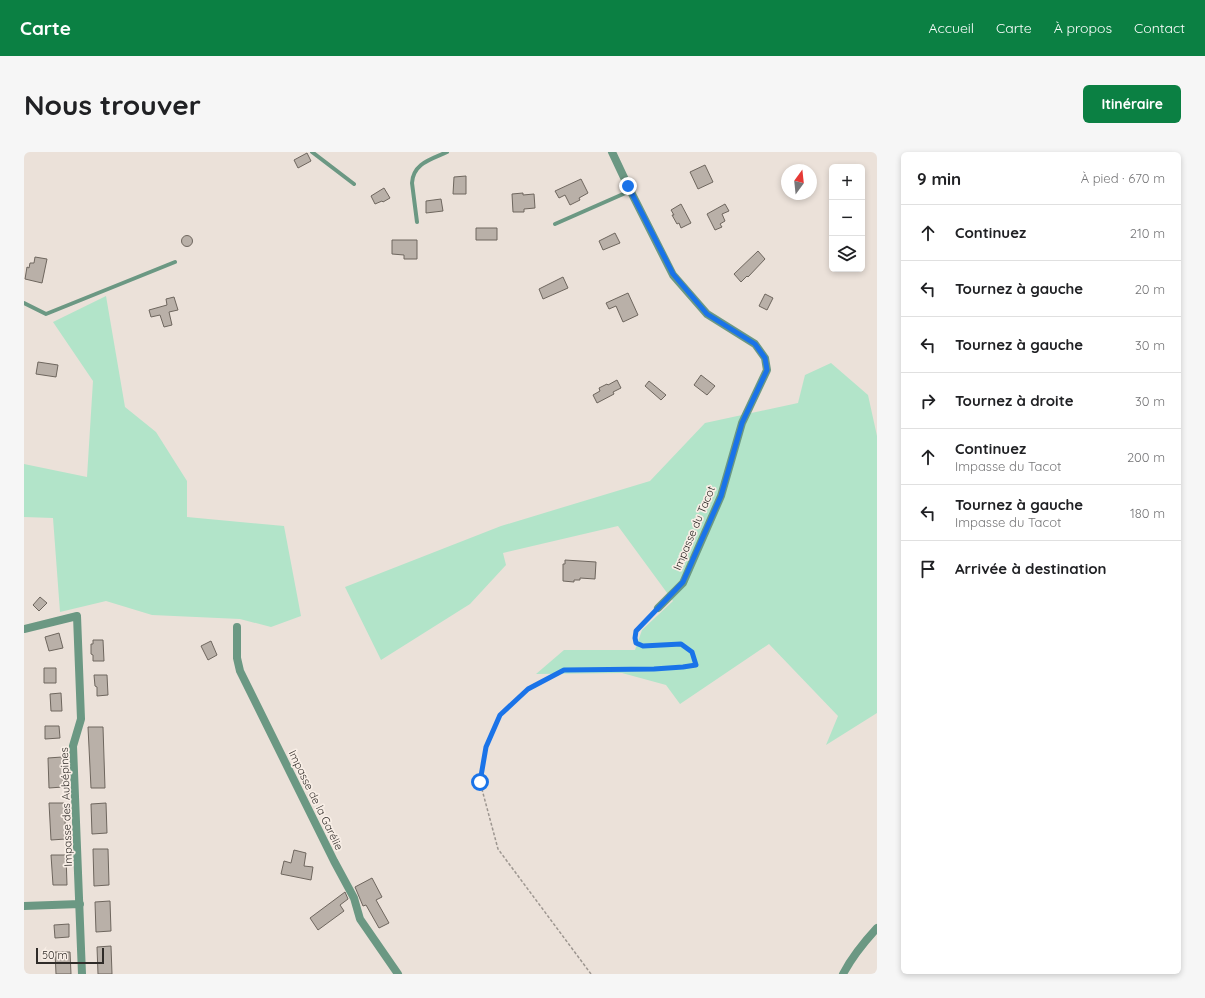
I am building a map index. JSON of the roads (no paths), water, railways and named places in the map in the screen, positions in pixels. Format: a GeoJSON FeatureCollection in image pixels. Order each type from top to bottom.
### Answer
{"type":"FeatureCollection","features":[{"type":"Feature","properties":{"kind":"street","name":"Impasse du Tacot"},"geometry":{"type":"LineString","coordinates":[[612,152],[630,191],[673,274],[707,314],[755,344],[765,358],[767,370],[742,423],[721,496],[683,582],[658,608]]}},
{"type":"Feature","properties":{"kind":"street","name":"Impasse des Aubépines"},"geometry":{"type":"LineString","coordinates":[[24,629],[77,616],[81,718],[73,746],[82,974]]}},
{"type":"Feature","properties":{"kind":"street","name":"Impasse de la Garélie"},"geometry":{"type":"LineString","coordinates":[[237,627],[240,671],[334,861],[354,898],[360,919],[398,974]]}},
{"type":"Feature","properties":{"kind":"street"},"geometry":{"type":"LineString","coordinates":[[24,906],[80,904]]}},
{"type":"Feature","properties":{"kind":"street"},"geometry":{"type":"LineString","coordinates":[[843,974],[866,939],[877,928]]}},
{"type":"Feature","properties":{"kind":"lane"},"geometry":{"type":"LineString","coordinates":[[312,152],[354,184]]}},
{"type":"Feature","properties":{"kind":"lane"},"geometry":{"type":"LineString","coordinates":[[417,222],[412,176],[419,165],[447,152]]}},
{"type":"Feature","properties":{"kind":"lane"},"geometry":{"type":"LineString","coordinates":[[555,224],[630,191]]}},
{"type":"Feature","properties":{"kind":"lane"},"geometry":{"type":"LineString","coordinates":[[24,303],[46,314],[175,262]]}}]}
